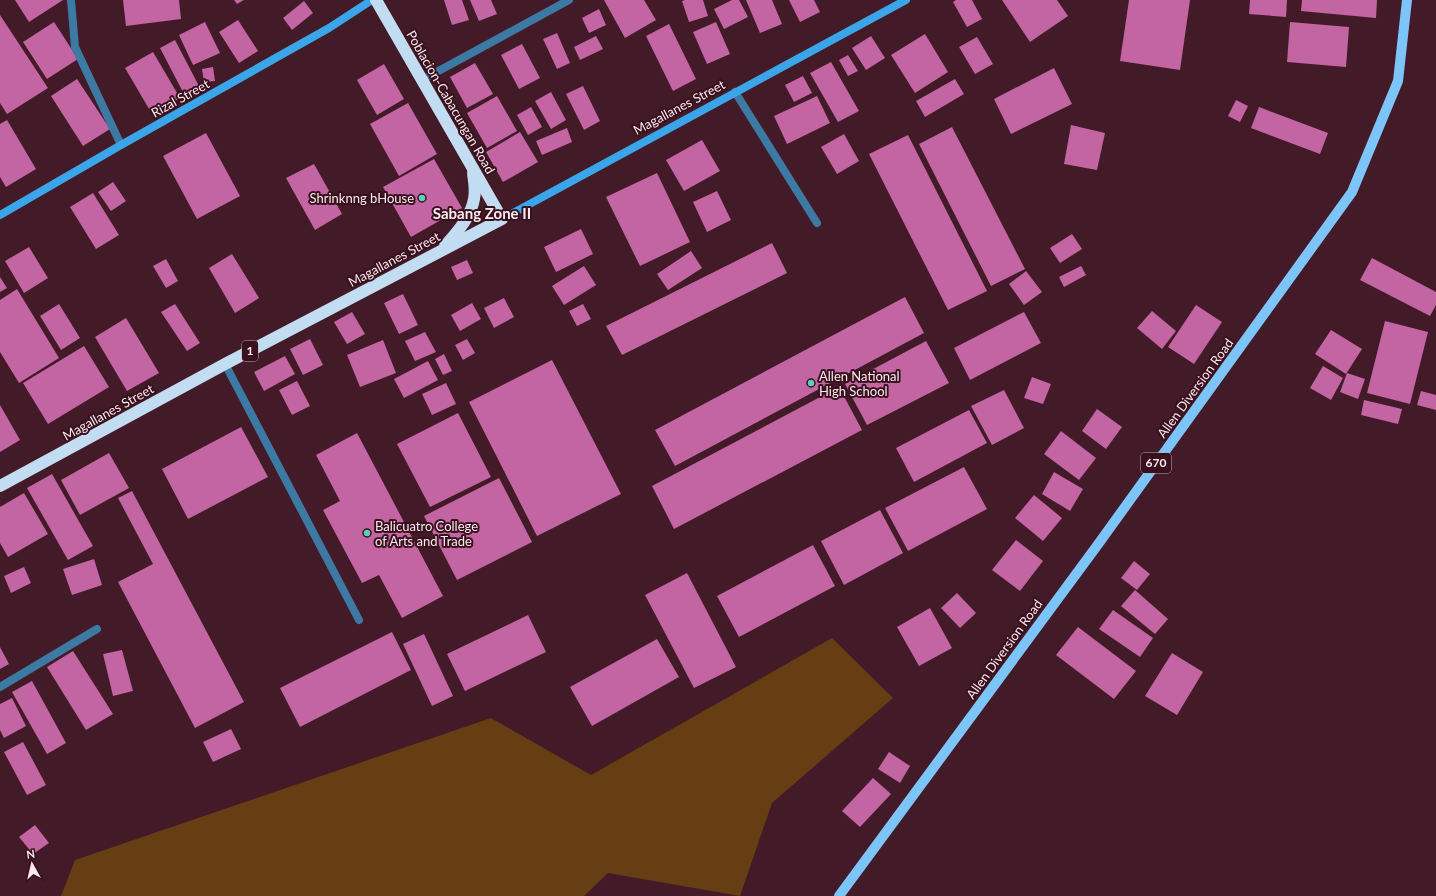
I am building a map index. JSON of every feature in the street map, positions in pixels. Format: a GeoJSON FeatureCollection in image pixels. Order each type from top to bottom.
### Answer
{"type":"FeatureCollection","features":[{"type":"Feature","properties":{"kind":"highway","name":"Poblacion-Cabacungan Road"},"geometry":{"type":"LineString","coordinates":[[376,0],[502,219]]}},
{"type":"Feature","properties":{"kind":"highway"},"geometry":{"type":"LineString","coordinates":[[441,250],[462,226],[471,210],[474,198],[473,168]]}},
{"type":"Feature","properties":{"kind":"highway","name":"Magallanes Street"},"geometry":{"type":"LineString","coordinates":[[0,486],[225,364],[502,219]]}},
{"type":"Feature","properties":{"kind":"main road","name":"Rizal Street"},"geometry":{"type":"LineString","coordinates":[[0,215],[329,28],[372,0]]}},
{"type":"Feature","properties":{"kind":"main road","name":"Magallanes Street"},"geometry":{"type":"LineString","coordinates":[[502,219],[906,0]]}},
{"type":"Feature","properties":{"kind":"main road","name":"Allen Diversion Road"},"geometry":{"type":"LineString","coordinates":[[839,896],[1099,543],[1352,192],[1398,81],[1407,0]]}},
{"type":"Feature","properties":{"kind":"street"},"geometry":{"type":"LineString","coordinates":[[71,0],[75,47],[121,145]]}},
{"type":"Feature","properties":{"kind":"street"},"geometry":{"type":"LineString","coordinates":[[422,80],[570,0]]}},
{"type":"Feature","properties":{"kind":"street"},"geometry":{"type":"LineString","coordinates":[[735,92],[816,223]]}},
{"type":"Feature","properties":{"kind":"street"},"geometry":{"type":"LineString","coordinates":[[225,364],[359,620]]}},
{"type":"Feature","properties":{"kind":"street"},"geometry":{"type":"LineString","coordinates":[[0,686],[97,629]]}},
{"type":"Feature","properties":{"kind":"shaded area"},"geometry":{"type":"Polygon","coordinates":[[[832,638],[893,698],[772,803],[740,896],[608,873],[584,896],[61,896],[75,860],[491,718],[591,775],[832,638]]]}},
{"type":"Feature","properties":{"kind":"building"},"geometry":{"type":"Polygon","coordinates":[[[15,0],[63,0],[29,22],[15,0]]]}},
{"type":"Feature","properties":{"kind":"building"},"geometry":{"type":"Polygon","coordinates":[[[123,0],[179,0],[181,19],[126,26],[123,0]]]}},
{"type":"Feature","properties":{"kind":"building"},"geometry":{"type":"Polygon","coordinates":[[[234,0],[244,0],[237,4],[234,0]]]}},
{"type":"Feature","properties":{"kind":"building"},"geometry":{"type":"Polygon","coordinates":[[[444,0],[462,0],[469,20],[452,25],[444,0]]]}},
{"type":"Feature","properties":{"kind":"building"},"geometry":{"type":"Polygon","coordinates":[[[470,0],[491,0],[497,14],[479,21],[470,0]]]}},
{"type":"Feature","properties":{"kind":"building"},"geometry":{"type":"Polygon","coordinates":[[[604,0],[644,0],[656,20],[625,38],[604,0]]]}},
{"type":"Feature","properties":{"kind":"building"},"geometry":{"type":"Polygon","coordinates":[[[703,0],[708,16],[689,22],[682,1],[703,0]]]}},
{"type":"Feature","properties":{"kind":"building"},"geometry":{"type":"Polygon","coordinates":[[[732,0],[739,0],[748,17],[724,29],[714,9],[732,0]]]}},
{"type":"Feature","properties":{"kind":"building"},"geometry":{"type":"Polygon","coordinates":[[[746,0],[772,0],[782,24],[760,33],[746,0]]]}},
{"type":"Feature","properties":{"kind":"building"},"geometry":{"type":"Polygon","coordinates":[[[789,0],[814,0],[820,12],[800,22],[789,0]]]}},
{"type":"Feature","properties":{"kind":"building"},"geometry":{"type":"Polygon","coordinates":[[[956,0],[972,0],[982,19],[967,27],[953,2],[956,0]]]}},
{"type":"Feature","properties":{"kind":"building"},"geometry":{"type":"Polygon","coordinates":[[[1002,0],[1057,0],[1068,16],[1030,42],[1002,0]]]}},
{"type":"Feature","properties":{"kind":"building"},"geometry":{"type":"Polygon","coordinates":[[[1129,0],[1190,0],[1180,70],[1120,61],[1129,0]]]}},
{"type":"Feature","properties":{"kind":"building"},"geometry":{"type":"Polygon","coordinates":[[[1250,0],[1287,0],[1286,17],[1249,14],[1250,0]]]}},
{"type":"Feature","properties":{"kind":"building"},"geometry":{"type":"Polygon","coordinates":[[[1302,0],[1377,0],[1376,18],[1301,11],[1302,0]]]}},
{"type":"Feature","properties":{"kind":"building"},"geometry":{"type":"Polygon","coordinates":[[[304,1],[313,13],[292,30],[283,18],[304,1]]]}},
{"type":"Feature","properties":{"kind":"building"},"geometry":{"type":"Polygon","coordinates":[[[599,9],[606,25],[589,33],[582,18],[599,9]]]}},
{"type":"Feature","properties":{"kind":"building"},"geometry":{"type":"Polygon","coordinates":[[[0,15],[48,88],[7,114],[0,103],[0,15]]]}},
{"type":"Feature","properties":{"kind":"building"},"geometry":{"type":"Polygon","coordinates":[[[238,20],[258,51],[239,63],[219,32],[238,20]]]}},
{"type":"Feature","properties":{"kind":"building"},"geometry":{"type":"Polygon","coordinates":[[[54,22],[78,59],[47,79],[23,42],[54,22]]]}},
{"type":"Feature","properties":{"kind":"building"},"geometry":{"type":"Polygon","coordinates":[[[205,22],[220,53],[193,65],[179,35],[205,22]]]}},
{"type":"Feature","properties":{"kind":"building"},"geometry":{"type":"Polygon","coordinates":[[[716,22],[730,54],[707,64],[693,32],[716,22]]]}},
{"type":"Feature","properties":{"kind":"building"},"geometry":{"type":"Polygon","coordinates":[[[1290,22],[1349,27],[1346,67],[1287,62],[1290,22]]]}},
{"type":"Feature","properties":{"kind":"building"},"geometry":{"type":"Polygon","coordinates":[[[669,24],[696,79],[673,91],[646,36],[669,24]]]}},
{"type":"Feature","properties":{"kind":"building"},"geometry":{"type":"Polygon","coordinates":[[[557,33],[570,63],[557,69],[543,39],[557,33]]]}},
{"type":"Feature","properties":{"kind":"building"},"geometry":{"type":"Polygon","coordinates":[[[925,34],[948,72],[915,93],[891,55],[925,34]]]}},
{"type":"Feature","properties":{"kind":"building"},"geometry":{"type":"Polygon","coordinates":[[[596,36],[603,49],[580,60],[574,47],[596,36]]]}},
{"type":"Feature","properties":{"kind":"building"},"geometry":{"type":"Polygon","coordinates":[[[871,36],[885,58],[866,70],[852,48],[871,36]]]}},
{"type":"Feature","properties":{"kind":"building"},"geometry":{"type":"Polygon","coordinates":[[[977,37],[993,64],[975,74],[959,47],[977,37]]]}},
{"type":"Feature","properties":{"kind":"building"},"geometry":{"type":"Polygon","coordinates":[[[175,40],[200,88],[185,96],[160,48],[175,40]]]}},
{"type":"Feature","properties":{"kind":"building"},"geometry":{"type":"Polygon","coordinates":[[[522,44],[540,78],[519,89],[501,55],[522,44]]]}},
{"type":"Feature","properties":{"kind":"building"},"geometry":{"type":"Polygon","coordinates":[[[153,52],[180,98],[152,114],[125,68],[153,52]]]}},
{"type":"Feature","properties":{"kind":"building"},"geometry":{"type":"Polygon","coordinates":[[[848,55],[858,71],[848,76],[839,60],[848,55]]]}},
{"type":"Feature","properties":{"kind":"building"},"geometry":{"type":"Polygon","coordinates":[[[831,62],[859,111],[838,122],[810,73],[831,62]]]}},
{"type":"Feature","properties":{"kind":"building"},"geometry":{"type":"Polygon","coordinates":[[[475,63],[493,94],[467,108],[450,77],[475,63]]]}},
{"type":"Feature","properties":{"kind":"building"},"geometry":{"type":"Polygon","coordinates":[[[384,64],[404,99],[377,115],[357,80],[384,64]]]}},
{"type":"Feature","properties":{"kind":"building"},"geometry":{"type":"Polygon","coordinates":[[[213,67],[215,81],[204,82],[202,69],[213,67]]]}},
{"type":"Feature","properties":{"kind":"building"},"geometry":{"type":"Polygon","coordinates":[[[1054,68],[1072,104],[1011,134],[994,99],[1054,68]]]}},
{"type":"Feature","properties":{"kind":"building"},"geometry":{"type":"Polygon","coordinates":[[[803,76],[812,93],[794,102],[785,85],[803,76]]]}},
{"type":"Feature","properties":{"kind":"building"},"geometry":{"type":"Polygon","coordinates":[[[77,79],[110,129],[83,146],[51,96],[77,79]]]}},
{"type":"Feature","properties":{"kind":"building"},"geometry":{"type":"Polygon","coordinates":[[[955,79],[964,94],[925,117],[916,101],[955,79]]]}},
{"type":"Feature","properties":{"kind":"building"},"geometry":{"type":"Polygon","coordinates":[[[583,86],[600,121],[584,130],[566,94],[583,86]]]}},
{"type":"Feature","properties":{"kind":"building"},"geometry":{"type":"Polygon","coordinates":[[[551,92],[566,120],[551,129],[535,101],[551,92]]]}},
{"type":"Feature","properties":{"kind":"building"},"geometry":{"type":"Polygon","coordinates":[[[497,96],[517,131],[487,148],[467,113],[497,96]]]}},
{"type":"Feature","properties":{"kind":"building"},"geometry":{"type":"Polygon","coordinates":[[[817,96],[830,123],[787,144],[774,116],[817,96]]]}},
{"type":"Feature","properties":{"kind":"building"},"geometry":{"type":"Polygon","coordinates":[[[1236,100],[1248,106],[1240,122],[1228,116],[1236,100]]]}},
{"type":"Feature","properties":{"kind":"building"},"geometry":{"type":"Polygon","coordinates":[[[408,103],[437,154],[399,176],[370,124],[408,103]]]}},
{"type":"Feature","properties":{"kind":"building"},"geometry":{"type":"Polygon","coordinates":[[[531,107],[542,127],[528,135],[517,115],[531,107]]]}},
{"type":"Feature","properties":{"kind":"building"},"geometry":{"type":"Polygon","coordinates":[[[1259,107],[1328,133],[1320,154],[1251,128],[1259,107]]]}},
{"type":"Feature","properties":{"kind":"building"},"geometry":{"type":"Polygon","coordinates":[[[7,120],[36,169],[6,187],[0,177],[0,124],[7,120]]]}},
{"type":"Feature","properties":{"kind":"building"},"geometry":{"type":"Polygon","coordinates":[[[1071,125],[1105,133],[1097,170],[1064,164],[1071,125]]]}},
{"type":"Feature","properties":{"kind":"building"},"geometry":{"type":"Polygon","coordinates":[[[952,127],[1025,269],[991,286],[919,144],[952,127]]]}},
{"type":"Feature","properties":{"kind":"building"},"geometry":{"type":"Polygon","coordinates":[[[567,128],[572,142],[542,155],[536,141],[567,128]]]}},
{"type":"Feature","properties":{"kind":"building"},"geometry":{"type":"Polygon","coordinates":[[[520,132],[538,162],[503,182],[486,152],[520,132]]]}},
{"type":"Feature","properties":{"kind":"building"},"geometry":{"type":"Polygon","coordinates":[[[206,133],[240,196],[197,219],[163,156],[206,133]]]}},
{"type":"Feature","properties":{"kind":"building"},"geometry":{"type":"Polygon","coordinates":[[[844,134],[859,161],[837,174],[821,147],[844,134]]]}},
{"type":"Feature","properties":{"kind":"building"},"geometry":{"type":"Polygon","coordinates":[[[908,135],[987,291],[948,310],[869,154],[908,135]]]}},
{"type":"Feature","properties":{"kind":"building"},"geometry":{"type":"Polygon","coordinates":[[[702,140],[720,171],[684,191],[666,160],[702,140]]]}},
{"type":"Feature","properties":{"kind":"building","name":"Shrinknng bHouse"},"geometry":{"type":"Polygon","coordinates":[[[434,159],[462,208],[411,237],[383,187],[434,159]]]}},
{"type":"Feature","properties":{"kind":"building"},"geometry":{"type":"Polygon","coordinates":[[[314,164],[342,214],[315,230],[286,178],[314,164]]]}},
{"type":"Feature","properties":{"kind":"building"},"geometry":{"type":"Polygon","coordinates":[[[657,173],[690,242],[640,266],[606,197],[657,173]]]}},
{"type":"Feature","properties":{"kind":"building"},"geometry":{"type":"Polygon","coordinates":[[[113,182],[126,201],[111,211],[98,192],[113,182]]]}},
{"type":"Feature","properties":{"kind":"building"},"geometry":{"type":"Polygon","coordinates":[[[717,191],[731,220],[707,232],[693,202],[717,191]]]}},
{"type":"Feature","properties":{"kind":"building"},"geometry":{"type":"Polygon","coordinates":[[[93,193],[119,235],[96,249],[70,207],[93,193]]]}},
{"type":"Feature","properties":{"kind":"building"},"geometry":{"type":"Polygon","coordinates":[[[581,229],[593,254],[556,272],[544,247],[581,229]]]}},
{"type":"Feature","properties":{"kind":"building"},"geometry":{"type":"Polygon","coordinates":[[[1072,234],[1082,249],[1060,263],[1050,248],[1072,234]]]}},
{"type":"Feature","properties":{"kind":"building"},"geometry":{"type":"Polygon","coordinates":[[[772,243],[787,273],[622,355],[606,326],[772,243]]]}},
{"type":"Feature","properties":{"kind":"building"},"geometry":{"type":"Polygon","coordinates":[[[29,247],[48,278],[24,293],[5,261],[29,247]]]}},
{"type":"Feature","properties":{"kind":"building"},"geometry":{"type":"Polygon","coordinates":[[[691,251],[702,268],[668,290],[657,274],[691,251]]]}},
{"type":"Feature","properties":{"kind":"building"},"geometry":{"type":"Polygon","coordinates":[[[232,254],[259,298],[235,313],[209,268],[232,254]]]}},
{"type":"Feature","properties":{"kind":"building"},"geometry":{"type":"Polygon","coordinates":[[[1372,258],[1436,292],[1436,305],[1430,316],[1360,280],[1372,258]]]}},
{"type":"Feature","properties":{"kind":"building"},"geometry":{"type":"Polygon","coordinates":[[[166,259],[178,281],[166,288],[153,266],[166,259]]]}},
{"type":"Feature","properties":{"kind":"building"},"geometry":{"type":"Polygon","coordinates":[[[467,260],[473,273],[457,280],[451,267],[467,260]]]}},
{"type":"Feature","properties":{"kind":"building"},"geometry":{"type":"Polygon","coordinates":[[[584,266],[596,285],[564,305],[552,286],[584,266]]]}},
{"type":"Feature","properties":{"kind":"building"},"geometry":{"type":"Polygon","coordinates":[[[1081,266],[1086,275],[1064,287],[1059,277],[1081,266]]]}},
{"type":"Feature","properties":{"kind":"building"},"geometry":{"type":"Polygon","coordinates":[[[1026,271],[1042,292],[1024,305],[1009,284],[1026,271]]]}},
{"type":"Feature","properties":{"kind":"building"},"geometry":{"type":"Polygon","coordinates":[[[0,277],[7,288],[0,292],[0,277]]]}},
{"type":"Feature","properties":{"kind":"building"},"geometry":{"type":"Polygon","coordinates":[[[17,289],[59,358],[19,383],[0,352],[0,300],[17,289]]]}},
{"type":"Feature","properties":{"kind":"building"},"geometry":{"type":"Polygon","coordinates":[[[403,294],[418,325],[399,334],[384,303],[403,294]]]}},
{"type":"Feature","properties":{"kind":"building"},"geometry":{"type":"Polygon","coordinates":[[[905,297],[924,333],[675,466],[655,430],[905,297]]]}},
{"type":"Feature","properties":{"kind":"building"},"geometry":{"type":"Polygon","coordinates":[[[504,298],[514,317],[494,328],[484,308],[504,298]]]}},
{"type":"Feature","properties":{"kind":"building"},"geometry":{"type":"Polygon","coordinates":[[[472,303],[481,319],[460,331],[451,315],[472,303]]]}},
{"type":"Feature","properties":{"kind":"building"},"geometry":{"type":"Polygon","coordinates":[[[59,304],[80,338],[61,350],[40,316],[59,304]]]}},
{"type":"Feature","properties":{"kind":"building"},"geometry":{"type":"Polygon","coordinates":[[[175,304],[200,343],[187,351],[161,312],[175,304]]]}},
{"type":"Feature","properties":{"kind":"building"},"geometry":{"type":"Polygon","coordinates":[[[583,304],[591,319],[577,326],[569,311],[583,304]]]}},
{"type":"Feature","properties":{"kind":"building"},"geometry":{"type":"Polygon","coordinates":[[[1196,305],[1222,322],[1194,364],[1168,347],[1196,305]]]}},
{"type":"Feature","properties":{"kind":"building"},"geometry":{"type":"Polygon","coordinates":[[[1152,311],[1176,331],[1162,349],[1137,328],[1152,311]]]}},
{"type":"Feature","properties":{"kind":"building"},"geometry":{"type":"Polygon","coordinates":[[[352,312],[365,334],[347,344],[334,322],[352,312]]]}},
{"type":"Feature","properties":{"kind":"building"},"geometry":{"type":"Polygon","coordinates":[[[1024,312],[1041,343],[970,380],[954,348],[1024,312]]]}},
{"type":"Feature","properties":{"kind":"building"},"geometry":{"type":"Polygon","coordinates":[[[126,318],[159,373],[127,391],[95,337],[126,318]]]}},
{"type":"Feature","properties":{"kind":"building"},"geometry":{"type":"Polygon","coordinates":[[[1385,321],[1428,332],[1410,404],[1367,393],[1385,321]]]}},
{"type":"Feature","properties":{"kind":"building"},"geometry":{"type":"Polygon","coordinates":[[[1331,330],[1362,349],[1346,374],[1315,354],[1331,330]]]}},
{"type":"Feature","properties":{"kind":"building"},"geometry":{"type":"Polygon","coordinates":[[[425,332],[436,352],[415,361],[405,341],[425,332]]]}},
{"type":"Feature","properties":{"kind":"building"},"geometry":{"type":"Polygon","coordinates":[[[310,339],[323,365],[303,375],[290,349],[310,339]]]}},
{"type":"Feature","properties":{"kind":"building"},"geometry":{"type":"Polygon","coordinates":[[[467,339],[475,353],[463,360],[455,345],[467,339]]]}},
{"type":"Feature","properties":{"kind":"building"},"geometry":{"type":"Polygon","coordinates":[[[383,340],[396,373],[360,387],[347,355],[383,340]]]}},
{"type":"Feature","properties":{"kind":"building"},"geometry":{"type":"Polygon","coordinates":[[[926,341],[949,383],[867,425],[845,384],[926,341]]]}},
{"type":"Feature","properties":{"kind":"building"},"geometry":{"type":"Polygon","coordinates":[[[84,346],[109,387],[48,424],[23,383],[84,346]]]}},
{"type":"Feature","properties":{"kind":"building"},"geometry":{"type":"Polygon","coordinates":[[[444,354],[452,371],[443,375],[435,359],[444,354]]]}},
{"type":"Feature","properties":{"kind":"building"},"geometry":{"type":"Polygon","coordinates":[[[285,356],[295,374],[264,391],[254,372],[285,356]]]}},
{"type":"Feature","properties":{"kind":"building"},"geometry":{"type":"Polygon","coordinates":[[[552,360],[621,494],[537,536],[469,402],[552,360]]]}},
{"type":"Feature","properties":{"kind":"building"},"geometry":{"type":"Polygon","coordinates":[[[428,361],[438,380],[404,398],[394,379],[428,361]]]}},
{"type":"Feature","properties":{"kind":"building"},"geometry":{"type":"Polygon","coordinates":[[[1323,366],[1343,378],[1331,400],[1310,388],[1323,366]]]}},
{"type":"Feature","properties":{"kind":"building"},"geometry":{"type":"Polygon","coordinates":[[[1347,373],[1365,379],[1358,399],[1340,392],[1347,373]]]}},
{"type":"Feature","properties":{"kind":"building"},"geometry":{"type":"Polygon","coordinates":[[[1032,377],[1051,384],[1043,404],[1024,398],[1032,377]]]}},
{"type":"Feature","properties":{"kind":"building"},"geometry":{"type":"Polygon","coordinates":[[[297,381],[310,406],[292,415],[279,390],[297,381]]]}},
{"type":"Feature","properties":{"kind":"building"},"geometry":{"type":"Polygon","coordinates":[[[446,383],[456,404],[432,415],[422,394],[446,383]]]}},
{"type":"Feature","properties":{"kind":"building"},"geometry":{"type":"Polygon","coordinates":[[[839,387],[862,430],[674,529],[652,486],[839,387]]]}},
{"type":"Feature","properties":{"kind":"building"},"geometry":{"type":"Polygon","coordinates":[[[1004,390],[1024,428],[992,445],[971,406],[1004,390]]]}},
{"type":"Feature","properties":{"kind":"building"},"geometry":{"type":"Polygon","coordinates":[[[1421,391],[1436,395],[1436,410],[1417,405],[1421,391]]]}},
{"type":"Feature","properties":{"kind":"building"},"geometry":{"type":"Polygon","coordinates":[[[1364,400],[1402,409],[1398,424],[1361,415],[1364,400]]]}},
{"type":"Feature","properties":{"kind":"building"},"geometry":{"type":"Polygon","coordinates":[[[0,405],[20,440],[0,452],[0,405]]]}},
{"type":"Feature","properties":{"kind":"building"},"geometry":{"type":"Polygon","coordinates":[[[1097,409],[1122,427],[1106,449],[1082,431],[1097,409]]]}},
{"type":"Feature","properties":{"kind":"building"},"geometry":{"type":"Polygon","coordinates":[[[969,410],[987,443],[914,482],[896,448],[969,410]]]}},
{"type":"Feature","properties":{"kind":"building"},"geometry":{"type":"Polygon","coordinates":[[[458,413],[491,477],[430,507],[397,444],[458,413]]]}},
{"type":"Feature","properties":{"kind":"building"},"geometry":{"type":"Polygon","coordinates":[[[241,427],[268,477],[188,519],[162,469],[241,427]]]}},
{"type":"Feature","properties":{"kind":"building"},"geometry":{"type":"Polygon","coordinates":[[[1061,431],[1096,458],[1079,480],[1044,454],[1061,431]]]}},
{"type":"Feature","properties":{"kind":"building"},"geometry":{"type":"Polygon","coordinates":[[[357,433],[443,596],[402,618],[379,575],[362,583],[323,510],[340,501],[316,455],[357,433]]]}},
{"type":"Feature","properties":{"kind":"building"},"geometry":{"type":"Polygon","coordinates":[[[109,453],[129,488],[80,515],[61,480],[109,453]]]}},
{"type":"Feature","properties":{"kind":"building"},"geometry":{"type":"Polygon","coordinates":[[[964,467],[987,509],[908,551],[885,508],[964,467]]]}},
{"type":"Feature","properties":{"kind":"building"},"geometry":{"type":"Polygon","coordinates":[[[1054,472],[1083,489],[1070,511],[1042,494],[1054,472]]]}},
{"type":"Feature","properties":{"kind":"building"},"geometry":{"type":"Polygon","coordinates":[[[52,474],[93,546],[68,560],[27,488],[52,474]]]}},
{"type":"Feature","properties":{"kind":"building"},"geometry":{"type":"Polygon","coordinates":[[[499,478],[532,542],[457,580],[424,516],[499,478]]]}},
{"type":"Feature","properties":{"kind":"building"},"geometry":{"type":"Polygon","coordinates":[[[132,491],[244,702],[195,728],[118,582],[153,564],[118,498],[132,491]]]}},
{"type":"Feature","properties":{"kind":"building"},"geometry":{"type":"Polygon","coordinates":[[[24,493],[48,534],[8,557],[0,543],[0,507],[24,493]]]}},
{"type":"Feature","properties":{"kind":"building"},"geometry":{"type":"Polygon","coordinates":[[[1034,495],[1062,518],[1043,541],[1015,518],[1034,495]]]}},
{"type":"Feature","properties":{"kind":"building"},"geometry":{"type":"Polygon","coordinates":[[[880,510],[903,553],[844,585],[821,541],[880,510]]]}},
{"type":"Feature","properties":{"kind":"building"},"geometry":{"type":"Polygon","coordinates":[[[1016,540],[1043,561],[1020,591],[992,570],[1016,540]]]}},
{"type":"Feature","properties":{"kind":"building"},"geometry":{"type":"Polygon","coordinates":[[[813,545],[835,586],[739,637],[717,596],[813,545]]]}},
{"type":"Feature","properties":{"kind":"building"},"geometry":{"type":"Polygon","coordinates":[[[94,559],[102,585],[72,595],[63,569],[94,559]]]}},
{"type":"Feature","properties":{"kind":"building"},"geometry":{"type":"Polygon","coordinates":[[[1134,561],[1150,574],[1137,590],[1121,578],[1134,561]]]}},
{"type":"Feature","properties":{"kind":"building"},"geometry":{"type":"Polygon","coordinates":[[[24,567],[31,583],[11,593],[4,576],[24,567]]]}},
{"type":"Feature","properties":{"kind":"building"},"geometry":{"type":"Polygon","coordinates":[[[687,573],[736,667],[694,688],[645,595],[687,573]]]}},
{"type":"Feature","properties":{"kind":"building"},"geometry":{"type":"Polygon","coordinates":[[[1135,590],[1168,619],[1155,634],[1121,606],[1135,590]]]}},
{"type":"Feature","properties":{"kind":"building"},"geometry":{"type":"Polygon","coordinates":[[[957,593],[976,613],[960,628],[941,608],[957,593]]]}},
{"type":"Feature","properties":{"kind":"building"},"geometry":{"type":"Polygon","coordinates":[[[930,608],[952,648],[919,666],[897,627],[930,608]]]}},
{"type":"Feature","properties":{"kind":"building"},"geometry":{"type":"Polygon","coordinates":[[[1113,610],[1153,638],[1140,657],[1099,629],[1113,610]]]}},
{"type":"Feature","properties":{"kind":"building"},"geometry":{"type":"Polygon","coordinates":[[[528,615],[546,652],[465,691],[447,654],[528,615]]]}},
{"type":"Feature","properties":{"kind":"building"},"geometry":{"type":"Polygon","coordinates":[[[1078,627],[1136,671],[1114,699],[1056,655],[1078,627]]]}},
{"type":"Feature","properties":{"kind":"building"},"geometry":{"type":"Polygon","coordinates":[[[392,632],[411,670],[300,727],[280,688],[392,632]]]}},
{"type":"Feature","properties":{"kind":"building"},"geometry":{"type":"Polygon","coordinates":[[[424,634],[453,696],[432,706],[403,644],[424,634]]]}},
{"type":"Feature","properties":{"kind":"building"},"geometry":{"type":"Polygon","coordinates":[[[657,639],[679,677],[592,726],[570,687],[657,639]]]}},
{"type":"Feature","properties":{"kind":"building"},"geometry":{"type":"Polygon","coordinates":[[[0,647],[9,664],[0,669],[0,647]]]}},
{"type":"Feature","properties":{"kind":"building"},"geometry":{"type":"Polygon","coordinates":[[[122,650],[133,691],[113,696],[103,654],[122,650]]]}},
{"type":"Feature","properties":{"kind":"building"},"geometry":{"type":"Polygon","coordinates":[[[73,651],[113,714],[86,730],[47,667],[73,651]]]}},
{"type":"Feature","properties":{"kind":"building"},"geometry":{"type":"Polygon","coordinates":[[[1172,653],[1203,672],[1177,715],[1145,696],[1172,653]]]}},
{"type":"Feature","properties":{"kind":"building"},"geometry":{"type":"Polygon","coordinates":[[[32,681],[66,743],[47,754],[12,692],[32,681]]]}},
{"type":"Feature","properties":{"kind":"building"},"geometry":{"type":"Polygon","coordinates":[[[12,698],[26,726],[4,738],[0,730],[0,704],[12,698]]]}},
{"type":"Feature","properties":{"kind":"building"},"geometry":{"type":"Polygon","coordinates":[[[231,729],[241,749],[213,762],[203,742],[231,729]]]}},
{"type":"Feature","properties":{"kind":"building"},"geometry":{"type":"Polygon","coordinates":[[[23,742],[46,785],[27,795],[4,752],[23,742]]]}},
{"type":"Feature","properties":{"kind":"building"},"geometry":{"type":"Polygon","coordinates":[[[889,752],[910,766],[900,783],[878,769],[889,752]]]}},
{"type":"Feature","properties":{"kind":"building"},"geometry":{"type":"Polygon","coordinates":[[[873,778],[891,794],[860,827],[842,811],[873,778]]]}},
{"type":"Feature","properties":{"kind":"building"},"geometry":{"type":"Polygon","coordinates":[[[35,825],[49,843],[33,854],[19,837],[35,825]]]}},
{"type":"Feature","properties":{"kind":"place","name":"Shrinknng bHouse"},"geometry":{"type":"Point","coordinates":[422,198]}},
{"type":"Feature","properties":{"kind":"place","name":"Allen National High School"},"geometry":{"type":"Point","coordinates":[811,383]}},
{"type":"Feature","properties":{"kind":"place","name":"Balicuatro College of Arts and Trade"},"geometry":{"type":"Point","coordinates":[367,533]}},
{"type":"Feature","properties":{"kind":"district","name":"Sabang Zone II"},"geometry":{"type":"Point","coordinates":[482,214]}}]}
